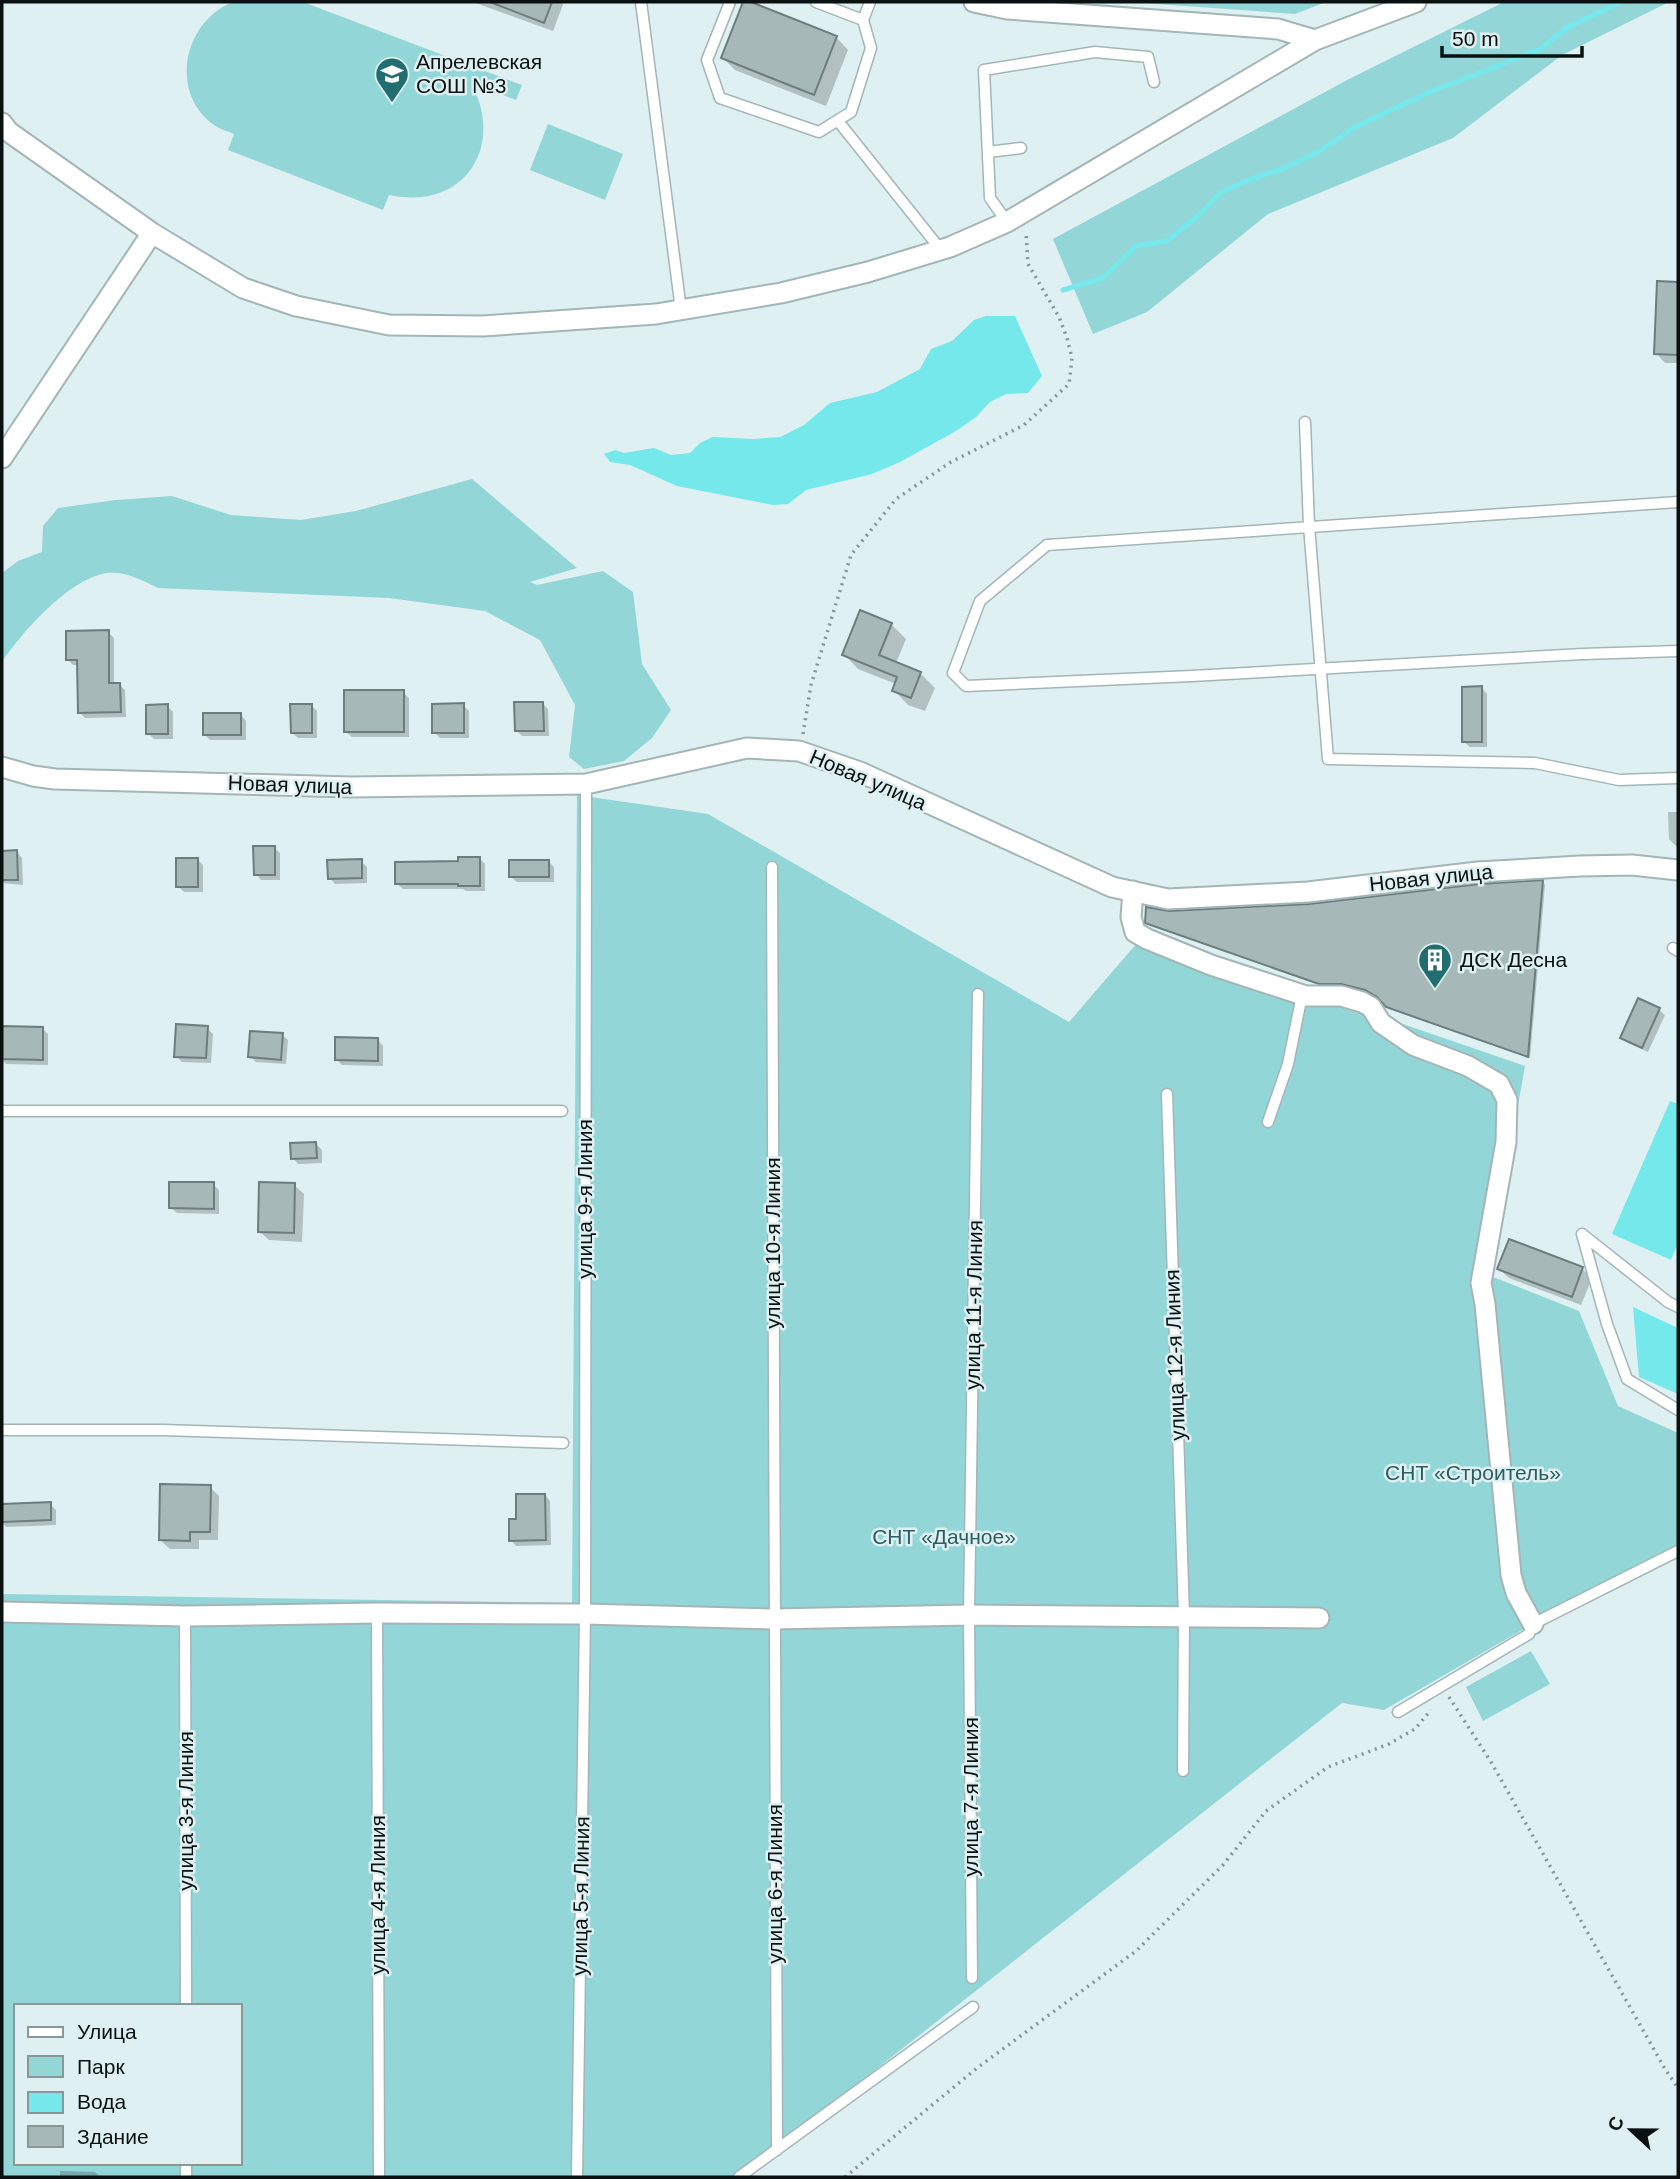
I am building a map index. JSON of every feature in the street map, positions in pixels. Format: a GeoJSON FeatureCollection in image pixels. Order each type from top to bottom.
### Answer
{"type":"FeatureCollection","features":[{"type":"Feature","properties":{"kind":"street"},"geometry":{"type":"LineString","coordinates":[[974,2],[1119,12],[1278,29],[1315,40]]}},
{"type":"Feature","properties":{"kind":"street"},"geometry":{"type":"LineString","coordinates":[[2,123],[9,132],[152,233],[243,288],[296,306],[389,325],[483,326],[656,314],[781,293],[941,250],[1014,218],[1315,40],[1416,2]]}},
{"type":"Feature","properties":{"kind":"street"},"geometry":{"type":"LineString","coordinates":[[2,458],[152,233]]}},
{"type":"Feature","properties":{"kind":"street","name":"Новая улица"},"geometry":{"type":"LineString","coordinates":[[2,766],[33,776],[55,779],[351,787],[586,785],[747,748],[799,751],[860,772],[1112,887],[1168,899],[1308,892],[1478,872],[1580,866],[1632,865],[1678,870]]}},
{"type":"Feature","properties":{"kind":"street"},"geometry":{"type":"LineString","coordinates":[[1133,891],[1131,917],[1136,932],[1147,939],[1211,965],[1302,995],[1341,996],[1362,1002],[1371,1007],[1381,1023],[1413,1045],[1468,1066],[1499,1084],[1507,1100],[1506,1142],[1480,1283],[1485,1304],[1511,1576],[1516,1592],[1533,1624]]}},
{"type":"Feature","properties":{"kind":"street"},"geometry":{"type":"LineString","coordinates":[[2,1612],[186,1616],[585,1614],[774,1619],[970,1615],[1319,1618]]}},
{"type":"Feature","properties":{"kind":"lane"},"geometry":{"type":"LineString","coordinates":[[641,2],[681,310]]}},
{"type":"Feature","properties":{"kind":"lane"},"geometry":{"type":"LineString","coordinates":[[730,2],[707,61],[720,98],[819,132],[851,113],[871,48],[863,20],[870,2]]}},
{"type":"Feature","properties":{"kind":"lane"},"geometry":{"type":"LineString","coordinates":[[816,2],[863,20]]}},
{"type":"Feature","properties":{"kind":"lane"},"geometry":{"type":"LineString","coordinates":[[1014,218],[990,198],[984,70],[1095,52],[1148,57],[1154,82]]}},
{"type":"Feature","properties":{"kind":"lane"},"geometry":{"type":"LineString","coordinates":[[838,121],[941,250]]}},
{"type":"Feature","properties":{"kind":"lane"},"geometry":{"type":"LineString","coordinates":[[988,152],[1021,148]]}},
{"type":"Feature","properties":{"kind":"lane"},"geometry":{"type":"LineString","coordinates":[[1305,422],[1309,526],[1328,759],[1535,763],[1619,780],[1678,778]]}},
{"type":"Feature","properties":{"kind":"lane"},"geometry":{"type":"LineString","coordinates":[[1678,502],[1047,545],[980,601],[953,673],[967,686],[1583,653],[1678,651]]}},
{"type":"Feature","properties":{"kind":"lane","name":"улица 9-я Линия"},"geometry":{"type":"LineString","coordinates":[[585,1614],[586,785]]}},
{"type":"Feature","properties":{"kind":"lane","name":"улица 10-я Линия"},"geometry":{"type":"LineString","coordinates":[[772,867],[774,1619]]}},
{"type":"Feature","properties":{"kind":"lane","name":"улица 11-я Линия"},"geometry":{"type":"LineString","coordinates":[[970,1615],[978,994]]}},
{"type":"Feature","properties":{"kind":"lane"},"geometry":{"type":"LineString","coordinates":[[1268,1122],[1288,1064],[1302,995]]}},
{"type":"Feature","properties":{"kind":"lane","name":"улица 12-я Линия"},"geometry":{"type":"LineString","coordinates":[[1167,1094],[1184,1616],[1183,1771]]}},
{"type":"Feature","properties":{"kind":"lane"},"geometry":{"type":"LineString","coordinates":[[2,1111],[562,1111]]}},
{"type":"Feature","properties":{"kind":"lane"},"geometry":{"type":"LineString","coordinates":[[1678,1307],[1668,1303],[1582,1234],[1607,1324],[1628,1379],[1678,1410]]}},
{"type":"Feature","properties":{"kind":"lane"},"geometry":{"type":"LineString","coordinates":[[2,1430],[163,1430],[564,1443]]}},
{"type":"Feature","properties":{"kind":"lane"},"geometry":{"type":"LineString","coordinates":[[1398,1712],[1529,1634],[1533,1624],[1678,1551]]}},
{"type":"Feature","properties":{"kind":"lane","name":"улица 4-я Линия"},"geometry":{"type":"LineString","coordinates":[[377,1613],[379,2177]]}},
{"type":"Feature","properties":{"kind":"lane","name":"улица 5-я Линия"},"geometry":{"type":"LineString","coordinates":[[577,2177],[585,1614]]}},
{"type":"Feature","properties":{"kind":"lane","name":"улица 7-я Линия"},"geometry":{"type":"LineString","coordinates":[[970,1615],[972,1978]]}},
{"type":"Feature","properties":{"kind":"lane","name":"улица 3-я Линия"},"geometry":{"type":"LineString","coordinates":[[186,1616],[186,2004]]}},
{"type":"Feature","properties":{"kind":"lane","name":"улица 6-я Линия"},"geometry":{"type":"LineString","coordinates":[[774,1619],[777,2150]]}},
{"type":"Feature","properties":{"kind":"lane"},"geometry":{"type":"LineString","coordinates":[[739,2177],[973,2007]]}},
{"type":"Feature","properties":{"kind":"path"},"geometry":{"type":"LineString","coordinates":[[799,751],[811,685],[851,555],[896,499],[951,462],[1024,425],[1069,384],[1072,358],[1067,338],[1059,317],[1028,264],[1026,231],[1014,218]]}},
{"type":"Feature","properties":{"kind":"path"},"geometry":{"type":"LineString","coordinates":[[1441,1686],[1491,1762],[1678,2088]]}},
{"type":"Feature","properties":{"kind":"path"},"geometry":{"type":"LineString","coordinates":[[845,2177],[976,2068],[1136,1951],[1223,1865],[1266,1811],[1328,1767],[1388,1744],[1415,1729],[1434,1707],[1441,1686]]}},
{"type":"Feature","properties":{"kind":"green space"},"geometry":{"type":"Polygon","coordinates":[[[233,2],[303,2],[522,85],[516,100],[471,83],[481,107],[483,130],[480,151],[471,169],[457,184],[438,193],[415,197],[389,195],[383,210],[228,150],[234,134],[214,125],[200,111],[191,95],[187,77],[188,58],[193,41],[216,11],[233,2]]]}},
{"type":"Feature","properties":{"kind":"green space"},"geometry":{"type":"Polygon","coordinates":[[[1129,2],[1326,2],[1295,14],[1129,2]]]}},
{"type":"Feature","properties":{"kind":"green space"},"geometry":{"type":"Polygon","coordinates":[[[1504,2],[1669,2],[1562,55],[1453,138],[1268,214],[1147,312],[1093,334],[1053,239],[1349,79],[1504,2]]]}},
{"type":"Feature","properties":{"kind":"green space"},"geometry":{"type":"Polygon","coordinates":[[[548,124],[623,154],[605,200],[530,170],[548,124]]]}},
{"type":"Feature","properties":{"kind":"green space"},"geometry":{"type":"Polygon","coordinates":[[[472,479],[577,568],[530,582],[537,585],[603,571],[633,592],[642,664],[671,710],[652,738],[624,761],[584,769],[569,757],[575,705],[540,640],[485,611],[389,598],[158,588],[127,575],[107,573],[93,577],[63,595],[34,622],[2,662],[2,573],[18,561],[42,552],[43,526],[58,508],[172,496],[231,515],[301,520],[356,511],[472,479]]]}},
{"type":"Feature","properties":{"kind":"green space","name":"СНТ «Дачное»"},"geometry":{"type":"Polygon","coordinates":[[[577,795],[708,814],[1069,1022],[1150,928],[1272,979],[1525,1066],[1488,1275],[1579,1311],[1618,1406],[1678,1433],[1678,1544],[1619,1574],[1384,1710],[1342,1703],[739,2177],[2,2177],[2,1594],[572,1603],[577,795]]]}},
{"type":"Feature","properties":{"kind":"green space"},"geometry":{"type":"Polygon","coordinates":[[[1531,1651],[1550,1684],[1483,1721],[1466,1687],[1531,1651]]]}},
{"type":"Feature","properties":{"kind":"water"},"geometry":{"type":"Polygon","coordinates":[[[986,316],[1015,316],[1042,376],[1028,393],[1006,394],[990,402],[976,417],[956,431],[872,474],[806,490],[788,504],[773,505],[677,486],[630,465],[610,462],[604,454],[615,450],[624,453],[654,448],[671,455],[690,453],[700,443],[713,437],[780,437],[804,425],[830,403],[877,392],[920,369],[931,349],[952,341],[974,320],[986,316]]]}},
{"type":"Feature","properties":{"kind":"water"},"geometry":{"type":"Polygon","coordinates":[[[1670,1101],[1678,1104],[1678,1243],[1671,1260],[1612,1234],[1670,1101]]]}},
{"type":"Feature","properties":{"kind":"water"},"geometry":{"type":"Polygon","coordinates":[[[1633,1307],[1678,1328],[1678,1394],[1639,1377],[1633,1307]]]}},
{"type":"Feature","properties":{"kind":"building"},"geometry":{"type":"Polygon","coordinates":[[[490,2],[552,2],[544,23],[490,2]]]}},
{"type":"Feature","properties":{"kind":"building"},"geometry":{"type":"Polygon","coordinates":[[[743,2],[751,2],[837,36],[814,95],[721,58],[743,2]]]}},
{"type":"Feature","properties":{"kind":"building"},"geometry":{"type":"Polygon","coordinates":[[[1657,281],[1678,282],[1678,355],[1654,354],[1657,281]]]}},
{"type":"Feature","properties":{"kind":"building"},"geometry":{"type":"Polygon","coordinates":[[[860,610],[892,623],[879,655],[921,672],[911,698],[892,691],[897,677],[842,655],[860,610]]]}},
{"type":"Feature","properties":{"kind":"building"},"geometry":{"type":"Polygon","coordinates":[[[109,630],[109,683],[120,683],[121,712],[78,713],[77,660],[66,660],[66,631],[109,630]]]}},
{"type":"Feature","properties":{"kind":"building"},"geometry":{"type":"Polygon","coordinates":[[[1482,686],[1482,742],[1462,742],[1462,687],[1482,686]]]}},
{"type":"Feature","properties":{"kind":"building"},"geometry":{"type":"Polygon","coordinates":[[[344,690],[404,690],[404,732],[344,732],[344,690]]]}},
{"type":"Feature","properties":{"kind":"building"},"geometry":{"type":"Polygon","coordinates":[[[514,702],[543,702],[544,731],[515,731],[514,702]]]}},
{"type":"Feature","properties":{"kind":"building"},"geometry":{"type":"Polygon","coordinates":[[[464,703],[464,733],[432,733],[432,704],[464,703]]]}},
{"type":"Feature","properties":{"kind":"building"},"geometry":{"type":"Polygon","coordinates":[[[168,704],[168,734],[146,734],[146,705],[168,704]]]}},
{"type":"Feature","properties":{"kind":"building"},"geometry":{"type":"Polygon","coordinates":[[[290,704],[312,704],[312,733],[291,733],[290,704]]]}},
{"type":"Feature","properties":{"kind":"building"},"geometry":{"type":"Polygon","coordinates":[[[203,713],[241,713],[241,735],[203,735],[203,713]]]}},
{"type":"Feature","properties":{"kind":"building"},"geometry":{"type":"Polygon","coordinates":[[[253,846],[275,846],[275,875],[254,875],[253,846]]]}},
{"type":"Feature","properties":{"kind":"building"},"geometry":{"type":"Polygon","coordinates":[[[17,850],[18,880],[2,880],[2,851],[17,850]]]}},
{"type":"Feature","properties":{"kind":"building"},"geometry":{"type":"Polygon","coordinates":[[[458,857],[480,857],[480,886],[395,884],[395,862],[458,861],[458,857]]]}},
{"type":"Feature","properties":{"kind":"building"},"geometry":{"type":"Polygon","coordinates":[[[176,858],[198,858],[198,887],[176,887],[176,858]]]}},
{"type":"Feature","properties":{"kind":"building"},"geometry":{"type":"Polygon","coordinates":[[[362,859],[362,878],[328,879],[327,860],[362,859]]]}},
{"type":"Feature","properties":{"kind":"building"},"geometry":{"type":"Polygon","coordinates":[[[509,860],[549,860],[549,877],[509,877],[509,860]]]}},
{"type":"Feature","properties":{"kind":"building","name":"ДСК Десна"},"geometry":{"type":"Polygon","coordinates":[[[1543,880],[1528,1057],[1386,1007],[1377,997],[1365,990],[1341,984],[1319,984],[1145,923],[1146,907],[1169,911],[1309,904],[1479,884],[1543,880]]]}},
{"type":"Feature","properties":{"kind":"building"},"geometry":{"type":"Polygon","coordinates":[[[1638,998],[1660,1008],[1642,1048],[1620,1038],[1638,998]]]}},
{"type":"Feature","properties":{"kind":"building"},"geometry":{"type":"Polygon","coordinates":[[[176,1024],[208,1026],[206,1058],[174,1057],[176,1024]]]}},
{"type":"Feature","properties":{"kind":"building"},"geometry":{"type":"Polygon","coordinates":[[[2,1026],[43,1027],[43,1060],[2,1059],[2,1026]]]}},
{"type":"Feature","properties":{"kind":"building"},"geometry":{"type":"Polygon","coordinates":[[[250,1031],[283,1033],[281,1060],[248,1057],[250,1031]]]}},
{"type":"Feature","properties":{"kind":"building"},"geometry":{"type":"Polygon","coordinates":[[[335,1037],[378,1038],[378,1061],[335,1060],[335,1037]]]}},
{"type":"Feature","properties":{"kind":"building"},"geometry":{"type":"Polygon","coordinates":[[[316,1142],[317,1158],[291,1159],[290,1143],[316,1142]]]}},
{"type":"Feature","properties":{"kind":"building"},"geometry":{"type":"Polygon","coordinates":[[[169,1182],[214,1182],[214,1209],[169,1208],[169,1182]]]}},
{"type":"Feature","properties":{"kind":"building"},"geometry":{"type":"Polygon","coordinates":[[[259,1182],[295,1183],[294,1233],[258,1232],[259,1182]]]}},
{"type":"Feature","properties":{"kind":"building"},"geometry":{"type":"Polygon","coordinates":[[[1509,1239],[1583,1267],[1572,1297],[1497,1269],[1509,1239]]]}},
{"type":"Feature","properties":{"kind":"building"},"geometry":{"type":"Polygon","coordinates":[[[160,1484],[211,1485],[210,1532],[190,1532],[190,1541],[159,1540],[160,1484]]]}},
{"type":"Feature","properties":{"kind":"building"},"geometry":{"type":"Polygon","coordinates":[[[516,1494],[545,1494],[546,1540],[509,1541],[509,1519],[516,1519],[516,1494]]]}},
{"type":"Feature","properties":{"kind":"building"},"geometry":{"type":"Polygon","coordinates":[[[51,1502],[51,1520],[2,1522],[2,1504],[51,1502]]]}},
{"type":"Feature","properties":{"kind":"waterway"},"geometry":{"type":"LineString","coordinates":[[1063,290],[1103,278],[1136,246],[1167,241],[1198,216],[1220,193],[1285,168],[1318,152],[1355,127],[1430,92],[1541,49],[1566,28],[1621,2]]}},
{"type":"Feature","properties":{"kind":"place","name":"Апрелевская СОШ №3"},"geometry":{"type":"Point","coordinates":[392,104]}},
{"type":"Feature","properties":{"kind":"place","name":"ДСК Десна"},"geometry":{"type":"Point","coordinates":[1435,990]}},
{"type":"Feature","properties":{"kind":"park label","name":"СНТ «Строитель»"},"geometry":{"type":"Point","coordinates":[1473,1473]}}]}
